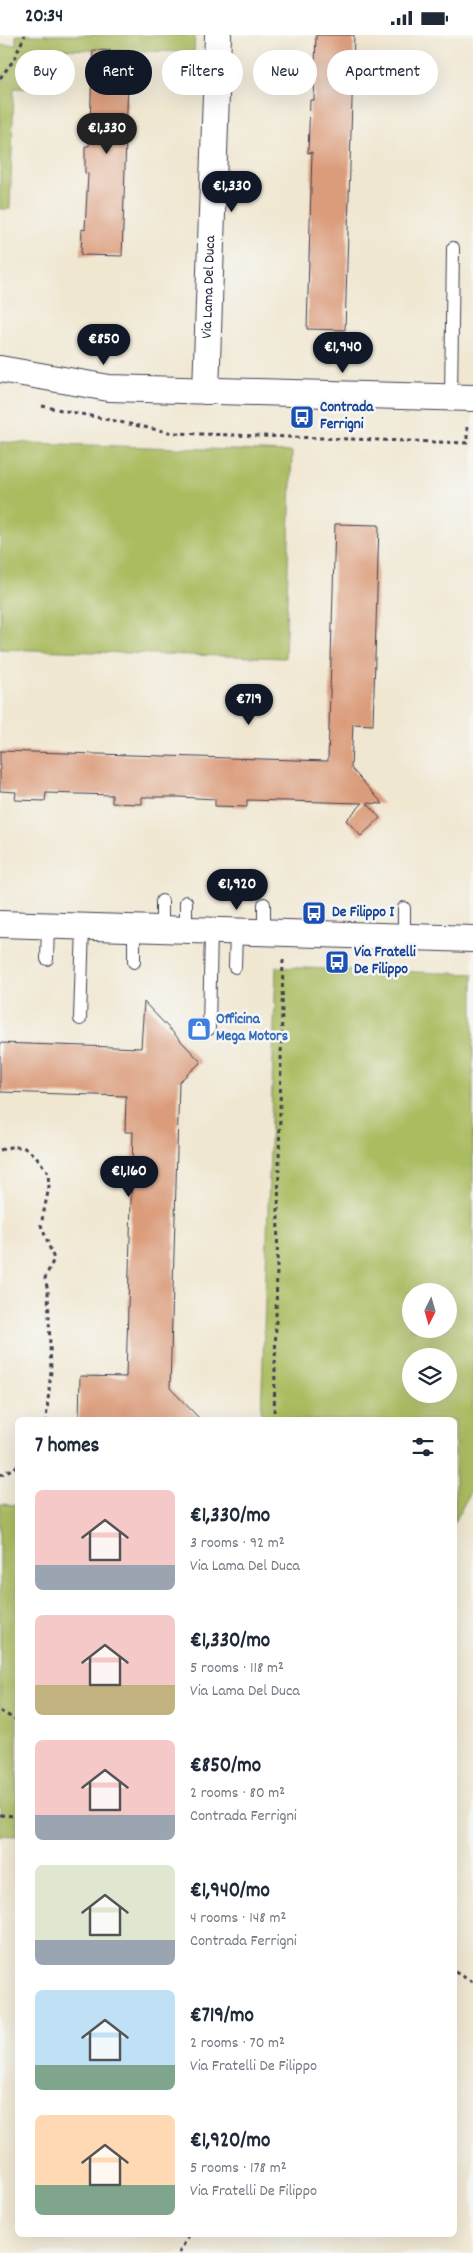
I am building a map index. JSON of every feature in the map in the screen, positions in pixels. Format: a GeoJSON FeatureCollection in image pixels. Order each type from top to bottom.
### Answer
{"type":"FeatureCollection","features":[{"type":"Feature","properties":{"kind":"street","name":"Via Lama Del Duca"},"geometry":{"type":"LineString","coordinates":[[206,391],[218,35]]}},
{"type":"Feature","properties":{"kind":"street"},"geometry":{"type":"LineString","coordinates":[[0,369],[109,388],[464,397]]}},
{"type":"Feature","properties":{"kind":"street"},"geometry":{"type":"LineString","coordinates":[[0,924],[473,939]]}},
{"type":"Feature","properties":{"kind":"lane"},"geometry":{"type":"LineString","coordinates":[[453,248],[464,397]]}},
{"type":"Feature","properties":{"kind":"lane"},"geometry":{"type":"LineString","coordinates":[[162,901],[199,930],[235,967]]}},
{"type":"Feature","properties":{"kind":"lane"},"geometry":{"type":"LineString","coordinates":[[186,902],[199,930],[209,1029],[195,1029]]}},
{"type":"Feature","properties":{"kind":"lane"},"geometry":{"type":"LineString","coordinates":[[264,904],[274,933]]}},
{"type":"Feature","properties":{"kind":"lane"},"geometry":{"type":"LineString","coordinates":[[404,908],[404,937]]}},
{"type":"Feature","properties":{"kind":"lane"},"geometry":{"type":"LineString","coordinates":[[47,959],[48,926]]}},
{"type":"Feature","properties":{"kind":"lane"},"geometry":{"type":"LineString","coordinates":[[80,1019],[83,927]]}},
{"type":"Feature","properties":{"kind":"lane"},"geometry":{"type":"LineString","coordinates":[[134,928],[134,961]]}},
{"type":"Feature","properties":{"kind":"path"},"geometry":{"type":"LineString","coordinates":[[0,78],[13,61],[26,35]]}},
{"type":"Feature","properties":{"kind":"path"},"geometry":{"type":"LineString","coordinates":[[36,404],[173,433],[466,443],[464,397]]}},
{"type":"Feature","properties":{"kind":"path"},"geometry":{"type":"LineString","coordinates":[[274,933],[274,1417]]}},
{"type":"Feature","properties":{"kind":"path"},"geometry":{"type":"LineString","coordinates":[[0,1150],[10,1147],[24,1147],[36,1156],[48,1173],[49,1187],[41,1225],[54,1259],[45,1278],[48,1291],[51,1371],[46,1417]]}},
{"type":"Feature","properties":{"kind":"path"},"geometry":{"type":"LineString","coordinates":[[0,1475],[15,1468]]}},
{"type":"Feature","properties":{"kind":"path"},"geometry":{"type":"LineString","coordinates":[[0,1711],[15,1719]]}},
{"type":"Feature","properties":{"kind":"path"},"geometry":{"type":"LineString","coordinates":[[0,1815],[15,1816]]}},
{"type":"Feature","properties":{"kind":"path"},"geometry":{"type":"LineString","coordinates":[[457,1973],[473,1982]]}},
{"type":"Feature","properties":{"kind":"path"},"geometry":{"type":"LineString","coordinates":[[179,2253],[188,2237]]}},
{"type":"Feature","properties":{"kind":"green space"},"geometry":{"type":"Polygon","coordinates":[[[16,35],[195,35],[194,50],[15,50],[10,209],[0,209],[0,45],[16,45],[16,35]]]}},
{"type":"Feature","properties":{"kind":"green space"},"geometry":{"type":"Polygon","coordinates":[[[0,442],[292,452],[285,658],[0,649],[0,442]]]}},
{"type":"Feature","properties":{"kind":"green space"},"geometry":{"type":"Polygon","coordinates":[[[276,967],[473,974],[473,1486],[457,1518],[457,1417],[261,1417],[276,967]]]}},
{"type":"Feature","properties":{"kind":"green space"},"geometry":{"type":"Polygon","coordinates":[[[0,1504],[15,1505],[15,1836],[0,1835],[0,1504]]]}},
{"type":"Feature","properties":{"kind":"building"},"geometry":{"type":"Polygon","coordinates":[[[316,35],[354,35],[354,50],[327,50],[327,95],[352,95],[345,330],[307,329],[312,152],[308,153],[310,100],[314,100],[314,95],[317,95],[316,35]]]}},
{"type":"Feature","properties":{"kind":"building"},"geometry":{"type":"Polygon","coordinates":[[[91,95],[127,95],[122,256],[81,255],[82,229],[85,230],[88,174],[85,173],[85,146],[89,146],[91,95]]]}},
{"type":"Feature","properties":{"kind":"building"},"geometry":{"type":"Polygon","coordinates":[[[335,524],[379,525],[373,725],[353,724],[351,768],[383,804],[367,803],[380,818],[361,836],[346,820],[363,803],[247,800],[247,807],[215,806],[215,799],[142,797],[142,804],[112,803],[112,795],[46,793],[45,801],[15,800],[16,792],[0,791],[0,751],[328,761],[335,524]]]}},
{"type":"Feature","properties":{"kind":"building"},"geometry":{"type":"Polygon","coordinates":[[[144,1002],[201,1062],[179,1082],[170,1388],[198,1417],[79,1417],[80,1376],[126,1377],[133,1132],[125,1132],[126,1096],[0,1092],[0,1043],[141,1048],[144,1002]]]}},
{"type":"Feature","properties":{"kind":"place","name":"Contrada Ferrigni"},"geometry":{"type":"Point","coordinates":[302,417]}},
{"type":"Feature","properties":{"kind":"place","name":"De Filippo I"},"geometry":{"type":"Point","coordinates":[314,913]}},
{"type":"Feature","properties":{"kind":"place","name":"Via Fratelli De Filippo"},"geometry":{"type":"Point","coordinates":[337,962]}},
{"type":"Feature","properties":{"kind":"place","name":"Officina Mega Motors"},"geometry":{"type":"Point","coordinates":[199,1029]}}]}
